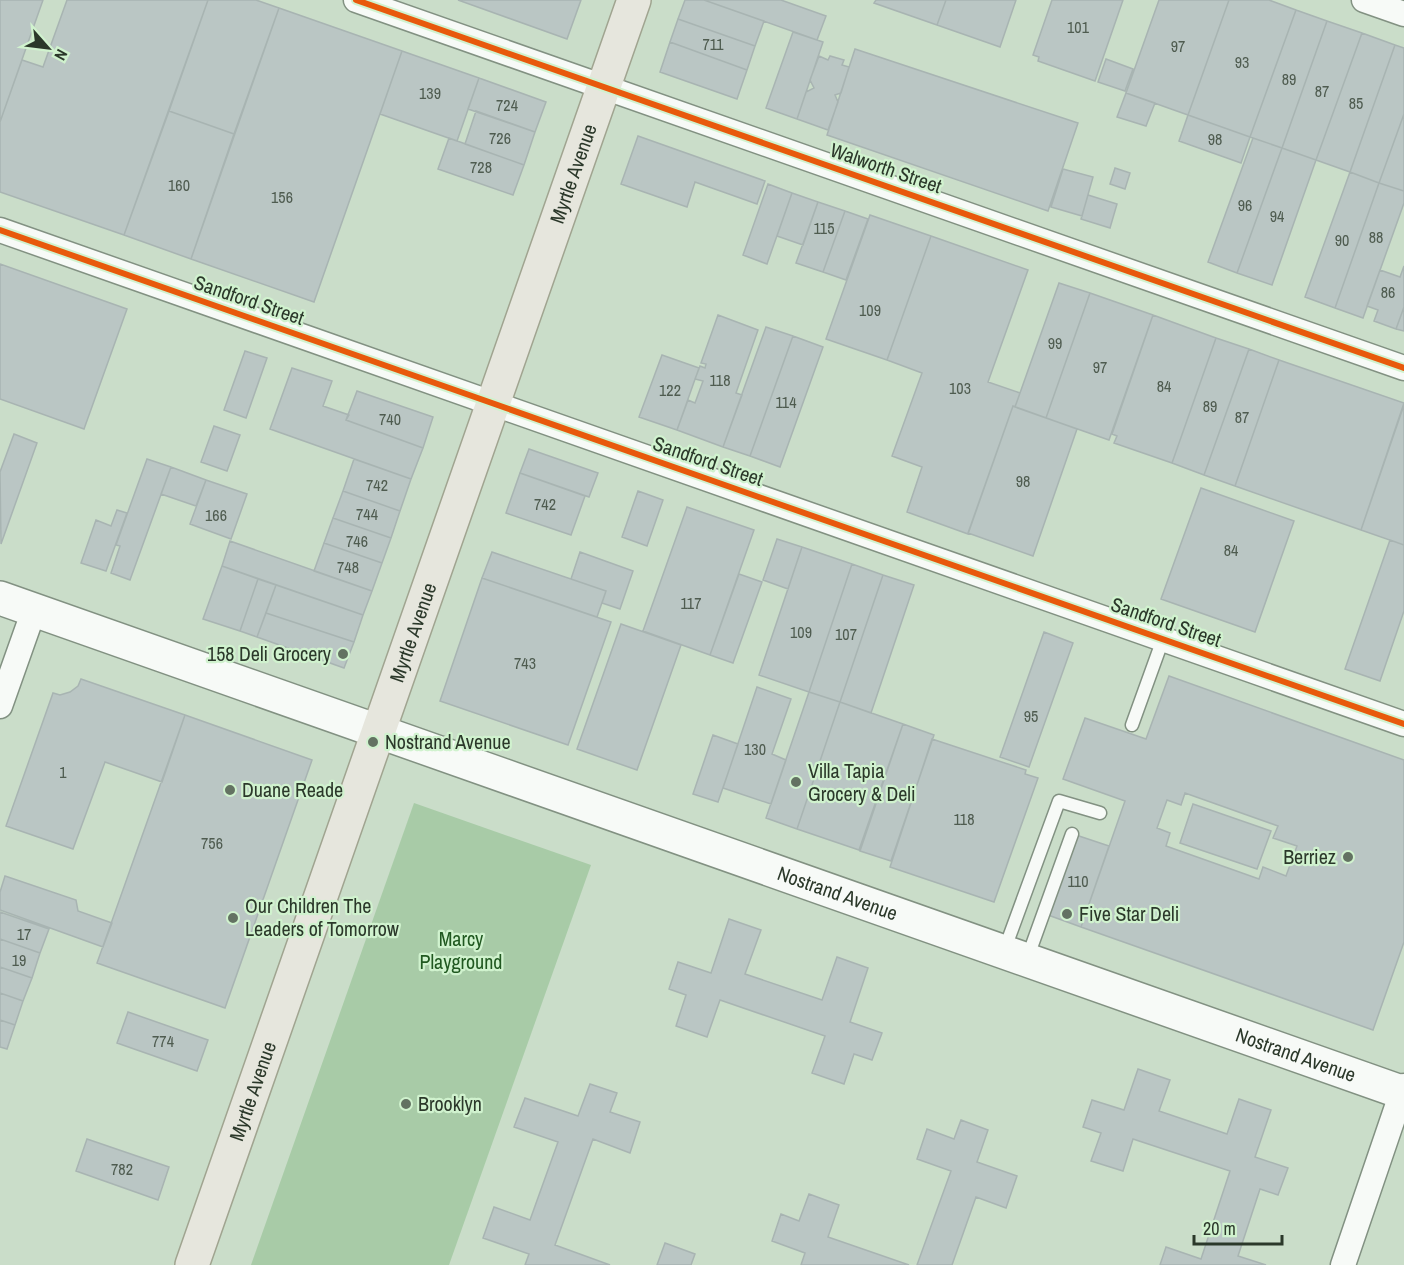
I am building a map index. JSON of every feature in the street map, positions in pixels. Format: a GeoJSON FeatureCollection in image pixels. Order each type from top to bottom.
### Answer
{"type":"FeatureCollection","features":[{"type":"Feature","properties":{"kind":"main road","name":"Myrtle Avenue"},"geometry":{"type":"LineString","coordinates":[[192,1265],[381,732],[492,403],[634,0]]}},
{"type":"Feature","properties":{"kind":"main road","name":"Nostrand Avenue"},"geometry":{"type":"LineString","coordinates":[[0,598],[1015,956],[1403,1090]]}},
{"type":"Feature","properties":{"kind":"street","name":"Walworth Street"},"geometry":{"type":"LineString","coordinates":[[356,0],[1404,368]]}},
{"type":"Feature","properties":{"kind":"street"},"geometry":{"type":"LineString","coordinates":[[1364,0],[1404,14]]}},
{"type":"Feature","properties":{"kind":"street","name":"Sandford Street"},"geometry":{"type":"LineString","coordinates":[[0,230],[1404,724]]}},
{"type":"Feature","properties":{"kind":"street"},"geometry":{"type":"LineString","coordinates":[[0,705],[34,610]]}},
{"type":"Feature","properties":{"kind":"street"},"geometry":{"type":"LineString","coordinates":[[1343,1265],[1403,1090]]}},
{"type":"Feature","properties":{"kind":"lane"},"geometry":{"type":"LineString","coordinates":[[1132,725],[1163,639]]}},
{"type":"Feature","properties":{"kind":"lane"},"geometry":{"type":"LineString","coordinates":[[1015,956],[1059,801],[1100,813]]}},
{"type":"Feature","properties":{"kind":"lane"},"geometry":{"type":"LineString","coordinates":[[1015,956],[1072,834]]}},
{"type":"Feature","properties":{"kind":"green space","name":"Marcy Playground"},"geometry":{"type":"Polygon","coordinates":[[[414,803],[591,865],[449,1265],[251,1265],[414,803]]]}},
{"type":"Feature","properties":{"kind":"building"},"geometry":{"type":"Polygon","coordinates":[[[0,0],[43,0],[0,122],[0,0]]]}},
{"type":"Feature","properties":{"kind":"building"},"geometry":{"type":"Polygon","coordinates":[[[67,0],[208,0],[124,235],[0,192],[0,122],[22,60],[43,67],[67,0]]]}},
{"type":"Feature","properties":{"kind":"building"},"geometry":{"type":"Polygon","coordinates":[[[208,0],[256,0],[279,8],[234,134],[169,111],[208,0]]]}},
{"type":"Feature","properties":{"kind":"building"},"geometry":{"type":"Polygon","coordinates":[[[458,0],[581,0],[567,39],[458,0]]]}},
{"type":"Feature","properties":{"kind":"building"},"geometry":{"type":"Polygon","coordinates":[[[685,0],[704,0],[764,21],[755,46],[678,19],[685,0]]]}},
{"type":"Feature","properties":{"kind":"building"},"geometry":{"type":"Polygon","coordinates":[[[704,0],[781,0],[826,16],[817,40],[704,0]]]}},
{"type":"Feature","properties":{"kind":"building"},"geometry":{"type":"Polygon","coordinates":[[[876,0],[946,0],[937,25],[874,3],[876,0]]]}},
{"type":"Feature","properties":{"kind":"building"},"geometry":{"type":"Polygon","coordinates":[[[946,0],[1016,0],[1000,47],[937,25],[946,0]]]}},
{"type":"Feature","properties":{"kind":"building"},"geometry":{"type":"Polygon","coordinates":[[[1052,0],[1123,0],[1095,81],[1038,61],[1039,57],[1033,55],[1052,0]]]}},
{"type":"Feature","properties":{"kind":"building"},"geometry":{"type":"Polygon","coordinates":[[[1159,0],[1229,0],[1188,115],[1126,93],[1159,0]]]}},
{"type":"Feature","properties":{"kind":"building"},"geometry":{"type":"Polygon","coordinates":[[[1229,0],[1269,0],[1296,10],[1250,137],[1188,115],[1229,0]]]}},
{"type":"Feature","properties":{"kind":"building"},"geometry":{"type":"Polygon","coordinates":[[[279,8],[402,51],[314,302],[191,259],[279,8]]]}},
{"type":"Feature","properties":{"kind":"building"},"geometry":{"type":"Polygon","coordinates":[[[1296,10],[1327,21],[1282,148],[1250,137],[1296,10]]]}},
{"type":"Feature","properties":{"kind":"building"},"geometry":{"type":"Polygon","coordinates":[[[678,19],[755,46],[747,70],[670,42],[678,19]]]}},
{"type":"Feature","properties":{"kind":"building"},"geometry":{"type":"Polygon","coordinates":[[[1327,21],[1362,33],[1316,160],[1282,148],[1327,21]]]}},
{"type":"Feature","properties":{"kind":"building"},"geometry":{"type":"Polygon","coordinates":[[[793,32],[823,42],[797,119],[766,108],[793,32]]]}},
{"type":"Feature","properties":{"kind":"building"},"geometry":{"type":"Polygon","coordinates":[[[1362,33],[1395,45],[1350,172],[1316,160],[1362,33]]]}},
{"type":"Feature","properties":{"kind":"building"},"geometry":{"type":"Polygon","coordinates":[[[670,42],[747,70],[737,99],[660,72],[670,42]]]}},
{"type":"Feature","properties":{"kind":"building"},"geometry":{"type":"Polygon","coordinates":[[[1395,45],[1404,48],[1404,114],[1379,183],[1350,172],[1395,45]]]}},
{"type":"Feature","properties":{"kind":"building"},"geometry":{"type":"Polygon","coordinates":[[[855,49],[1078,123],[1048,211],[827,135],[855,49]]]}},
{"type":"Feature","properties":{"kind":"building"},"geometry":{"type":"Polygon","coordinates":[[[402,51],[479,78],[457,141],[380,114],[402,51]]]}},
{"type":"Feature","properties":{"kind":"building"},"geometry":{"type":"Polygon","coordinates":[[[819,56],[828,60],[830,56],[844,60],[842,65],[849,67],[841,93],[835,95],[838,102],[828,130],[797,119],[806,92],[814,88],[810,80],[819,56]]]}},
{"type":"Feature","properties":{"kind":"building"},"geometry":{"type":"Polygon","coordinates":[[[1106,59],[1133,69],[1125,91],[1098,82],[1106,59]]]}},
{"type":"Feature","properties":{"kind":"building"},"geometry":{"type":"Polygon","coordinates":[[[479,78],[546,102],[535,132],[468,109],[479,78]]]}},
{"type":"Feature","properties":{"kind":"building"},"geometry":{"type":"Polygon","coordinates":[[[1126,93],[1155,103],[1146,126],[1117,117],[1126,93]]]}},
{"type":"Feature","properties":{"kind":"building"},"geometry":{"type":"Polygon","coordinates":[[[169,111],[234,134],[191,259],[124,235],[169,111]]]}},
{"type":"Feature","properties":{"kind":"building"},"geometry":{"type":"Polygon","coordinates":[[[476,111],[535,132],[524,165],[465,144],[476,111]]]}},
{"type":"Feature","properties":{"kind":"building"},"geometry":{"type":"Polygon","coordinates":[[[1404,114],[1404,191],[1379,183],[1404,114]]]}},
{"type":"Feature","properties":{"kind":"building"},"geometry":{"type":"Polygon","coordinates":[[[1188,115],[1250,137],[1241,163],[1179,141],[1188,115]]]}},
{"type":"Feature","properties":{"kind":"building"},"geometry":{"type":"Polygon","coordinates":[[[638,136],[765,181],[757,204],[695,182],[687,207],[621,184],[638,136]]]}},
{"type":"Feature","properties":{"kind":"building"},"geometry":{"type":"Polygon","coordinates":[[[449,138],[524,165],[513,195],[438,169],[449,138]]]}},
{"type":"Feature","properties":{"kind":"building"},"geometry":{"type":"Polygon","coordinates":[[[1253,138],[1282,148],[1237,273],[1208,262],[1253,138]]]}},
{"type":"Feature","properties":{"kind":"building"},"geometry":{"type":"Polygon","coordinates":[[[1282,148],[1316,160],[1272,285],[1237,273],[1282,148]]]}},
{"type":"Feature","properties":{"kind":"building"},"geometry":{"type":"Polygon","coordinates":[[[1115,168],[1130,173],[1125,189],[1110,184],[1115,168]]]}},
{"type":"Feature","properties":{"kind":"building"},"geometry":{"type":"Polygon","coordinates":[[[1063,169],[1093,177],[1082,216],[1051,207],[1063,169]]]}},
{"type":"Feature","properties":{"kind":"building"},"geometry":{"type":"Polygon","coordinates":[[[1350,172],[1379,183],[1335,308],[1305,297],[1350,172]]]}},
{"type":"Feature","properties":{"kind":"building"},"geometry":{"type":"Polygon","coordinates":[[[1379,183],[1404,191],[1404,203],[1363,318],[1335,308],[1379,183]]]}},
{"type":"Feature","properties":{"kind":"building"},"geometry":{"type":"Polygon","coordinates":[[[768,184],[792,193],[767,264],[743,255],[768,184]]]}},
{"type":"Feature","properties":{"kind":"building"},"geometry":{"type":"Polygon","coordinates":[[[792,193],[818,202],[803,245],[777,236],[792,193]]]}},
{"type":"Feature","properties":{"kind":"building"},"geometry":{"type":"Polygon","coordinates":[[[1088,195],[1117,204],[1110,228],[1081,219],[1088,195]]]}},
{"type":"Feature","properties":{"kind":"building"},"geometry":{"type":"Polygon","coordinates":[[[818,202],[845,211],[823,272],[796,263],[818,202]]]}},
{"type":"Feature","properties":{"kind":"building"},"geometry":{"type":"Polygon","coordinates":[[[845,211],[868,219],[846,280],[823,272],[845,211]]]}},
{"type":"Feature","properties":{"kind":"building"},"geometry":{"type":"Polygon","coordinates":[[[870,215],[931,236],[887,360],[826,339],[870,215]]]}},
{"type":"Feature","properties":{"kind":"building"},"geometry":{"type":"Polygon","coordinates":[[[931,236],[1028,270],[988,382],[1020,393],[1015,407],[1013,406],[968,534],[907,512],[922,467],[892,456],[922,373],[887,360],[931,236]]]}},
{"type":"Feature","properties":{"kind":"building"},"geometry":{"type":"Polygon","coordinates":[[[0,264],[127,309],[84,429],[0,399],[0,264]]]}},
{"type":"Feature","properties":{"kind":"building"},"geometry":{"type":"Polygon","coordinates":[[[1404,266],[1404,307],[1396,329],[1374,321],[1378,310],[1367,306],[1380,270],[1400,277],[1404,266]]]}},
{"type":"Feature","properties":{"kind":"building"},"geometry":{"type":"Polygon","coordinates":[[[1059,283],[1090,293],[1046,418],[1015,407],[1059,283]]]}},
{"type":"Feature","properties":{"kind":"building"},"geometry":{"type":"Polygon","coordinates":[[[1090,293],[1153,315],[1109,440],[1046,418],[1090,293]]]}},
{"type":"Feature","properties":{"kind":"building"},"geometry":{"type":"Polygon","coordinates":[[[1404,307],[1404,331],[1396,329],[1404,307]]]}},
{"type":"Feature","properties":{"kind":"building"},"geometry":{"type":"Polygon","coordinates":[[[718,315],[758,330],[736,393],[742,395],[723,447],[677,430],[688,400],[695,403],[703,381],[695,379],[700,366],[705,368],[706,364],[701,363],[718,315]]]}},
{"type":"Feature","properties":{"kind":"building"},"geometry":{"type":"Polygon","coordinates":[[[1153,315],[1216,338],[1172,463],[1114,443],[1117,436],[1112,434],[1153,315]]]}},
{"type":"Feature","properties":{"kind":"building"},"geometry":{"type":"Polygon","coordinates":[[[766,327],[793,336],[750,456],[723,447],[766,327]]]}},
{"type":"Feature","properties":{"kind":"building"},"geometry":{"type":"Polygon","coordinates":[[[793,336],[823,347],[780,467],[750,456],[793,336]]]}},
{"type":"Feature","properties":{"kind":"building"},"geometry":{"type":"Polygon","coordinates":[[[1216,338],[1249,349],[1204,475],[1172,463],[1216,338]]]}},
{"type":"Feature","properties":{"kind":"building"},"geometry":{"type":"Polygon","coordinates":[[[1249,349],[1279,360],[1235,486],[1204,475],[1249,349]]]}},
{"type":"Feature","properties":{"kind":"building"},"geometry":{"type":"Polygon","coordinates":[[[245,351],[267,358],[246,418],[224,410],[245,351]]]}},
{"type":"Feature","properties":{"kind":"building"},"geometry":{"type":"Polygon","coordinates":[[[662,355],[699,368],[677,430],[639,417],[662,355]]]}},
{"type":"Feature","properties":{"kind":"building"},"geometry":{"type":"Polygon","coordinates":[[[1279,360],[1404,403],[1361,530],[1235,486],[1279,360]]]}},
{"type":"Feature","properties":{"kind":"building"},"geometry":{"type":"Polygon","coordinates":[[[292,368],[332,381],[323,406],[349,415],[346,420],[423,448],[411,479],[270,429],[292,368]]]}},
{"type":"Feature","properties":{"kind":"building"},"geometry":{"type":"Polygon","coordinates":[[[357,391],[433,417],[423,448],[346,420],[357,391]]]}},
{"type":"Feature","properties":{"kind":"building"},"geometry":{"type":"Polygon","coordinates":[[[1404,405],[1404,545],[1361,530],[1404,405]]]}},
{"type":"Feature","properties":{"kind":"building"},"geometry":{"type":"Polygon","coordinates":[[[1013,406],[1077,429],[1033,556],[968,533],[1013,406]]]}},
{"type":"Feature","properties":{"kind":"building"},"geometry":{"type":"Polygon","coordinates":[[[214,426],[240,435],[227,471],[201,462],[214,426]]]}},
{"type":"Feature","properties":{"kind":"building"},"geometry":{"type":"Polygon","coordinates":[[[14,434],[37,443],[1,544],[0,472],[14,434]]]}},
{"type":"Feature","properties":{"kind":"building"},"geometry":{"type":"Polygon","coordinates":[[[529,449],[598,473],[589,497],[520,473],[529,449]]]}},
{"type":"Feature","properties":{"kind":"building"},"geometry":{"type":"Polygon","coordinates":[[[147,459],[171,467],[130,580],[111,573],[120,546],[116,545],[147,459]]]}},
{"type":"Feature","properties":{"kind":"building"},"geometry":{"type":"Polygon","coordinates":[[[354,459],[411,479],[400,511],[343,491],[354,459]]]}},
{"type":"Feature","properties":{"kind":"building"},"geometry":{"type":"Polygon","coordinates":[[[171,467],[206,480],[196,506],[161,494],[171,467]]]}},
{"type":"Feature","properties":{"kind":"building"},"geometry":{"type":"Polygon","coordinates":[[[520,473],[585,496],[571,535],[506,513],[520,473]]]}},
{"type":"Feature","properties":{"kind":"building"},"geometry":{"type":"Polygon","coordinates":[[[206,480],[247,494],[231,539],[190,524],[206,480]]]}},
{"type":"Feature","properties":{"kind":"building"},"geometry":{"type":"Polygon","coordinates":[[[1201,488],[1294,521],[1255,632],[1161,599],[1201,488]]]}},
{"type":"Feature","properties":{"kind":"building"},"geometry":{"type":"Polygon","coordinates":[[[343,491],[400,511],[391,538],[333,518],[343,491]]]}},
{"type":"Feature","properties":{"kind":"building"},"geometry":{"type":"Polygon","coordinates":[[[638,491],[663,500],[647,546],[622,537],[638,491]]]}},
{"type":"Feature","properties":{"kind":"building"},"geometry":{"type":"Polygon","coordinates":[[[687,507],[754,530],[710,655],[643,631],[687,507]]]}},
{"type":"Feature","properties":{"kind":"building"},"geometry":{"type":"Polygon","coordinates":[[[117,510],[127,513],[106,571],[81,563],[96,520],[111,526],[117,510]]]}},
{"type":"Feature","properties":{"kind":"building"},"geometry":{"type":"Polygon","coordinates":[[[333,518],[391,538],[382,563],[324,543],[333,518]]]}},
{"type":"Feature","properties":{"kind":"building"},"geometry":{"type":"Polygon","coordinates":[[[777,539],[802,547],[788,589],[763,580],[777,539]]]}},
{"type":"Feature","properties":{"kind":"building"},"geometry":{"type":"Polygon","coordinates":[[[1390,540],[1404,545],[1404,611],[1380,681],[1345,669],[1390,540]]]}},
{"type":"Feature","properties":{"kind":"building"},"geometry":{"type":"Polygon","coordinates":[[[230,541],[372,591],[363,615],[222,566],[230,541]]]}},
{"type":"Feature","properties":{"kind":"building"},"geometry":{"type":"Polygon","coordinates":[[[324,543],[382,563],[372,591],[314,571],[324,543]]]}},
{"type":"Feature","properties":{"kind":"building"},"geometry":{"type":"Polygon","coordinates":[[[802,547],[852,564],[809,692],[759,675],[802,547]]]}},
{"type":"Feature","properties":{"kind":"building"},"geometry":{"type":"Polygon","coordinates":[[[492,552],[606,591],[597,617],[482,578],[492,552]]]}},
{"type":"Feature","properties":{"kind":"building"},"geometry":{"type":"Polygon","coordinates":[[[580,552],[633,571],[620,609],[602,603],[606,591],[571,579],[580,552]]]}},
{"type":"Feature","properties":{"kind":"building"},"geometry":{"type":"Polygon","coordinates":[[[852,564],[883,575],[840,702],[809,692],[852,564]]]}},
{"type":"Feature","properties":{"kind":"building"},"geometry":{"type":"Polygon","coordinates":[[[222,566],[258,579],[240,631],[203,619],[222,566]]]}},
{"type":"Feature","properties":{"kind":"building"},"geometry":{"type":"Polygon","coordinates":[[[739,574],[762,582],[733,663],[710,655],[739,574]]]}},
{"type":"Feature","properties":{"kind":"building"},"geometry":{"type":"Polygon","coordinates":[[[883,575],[914,585],[871,713],[840,702],[883,575]]]}},
{"type":"Feature","properties":{"kind":"building"},"geometry":{"type":"Polygon","coordinates":[[[482,578],[611,622],[568,745],[440,701],[482,578]]]}},
{"type":"Feature","properties":{"kind":"building"},"geometry":{"type":"Polygon","coordinates":[[[258,579],[276,585],[257,637],[240,631],[258,579]]]}},
{"type":"Feature","properties":{"kind":"building"},"geometry":{"type":"Polygon","coordinates":[[[276,585],[363,615],[354,642],[266,613],[276,585]]]}},
{"type":"Feature","properties":{"kind":"building"},"geometry":{"type":"Polygon","coordinates":[[[266,613],[354,642],[344,668],[257,637],[266,613]]]}},
{"type":"Feature","properties":{"kind":"building"},"geometry":{"type":"Polygon","coordinates":[[[621,624],[681,645],[637,770],[577,749],[621,624]]]}},
{"type":"Feature","properties":{"kind":"building"},"geometry":{"type":"Polygon","coordinates":[[[1044,632],[1073,643],[1029,767],[1000,757],[1044,632]]]}},
{"type":"Feature","properties":{"kind":"building","name":"Berriez"},"geometry":{"type":"Polygon","coordinates":[[[1169,676],[1404,760],[1404,942],[1373,1030],[1081,927],[1125,801],[1063,779],[1085,718],[1146,739],[1169,676]],[[1185,793],[1181,805],[1167,800],[1157,828],[1170,833],[1166,846],[1259,879],[1263,867],[1286,876],[1297,846],[1273,838],[1278,826],[1185,793]]]}},
{"type":"Feature","properties":{"kind":"building"},"geometry":{"type":"Polygon","coordinates":[[[81,679],[185,715],[162,782],[105,762],[73,849],[6,826],[53,693],[60,695],[70,692],[78,686],[81,679]]]}},
{"type":"Feature","properties":{"kind":"building"},"geometry":{"type":"Polygon","coordinates":[[[757,687],[791,699],[772,754],[786,760],[771,804],[723,788],[757,687]]]}},
{"type":"Feature","properties":{"kind":"building","name":"Villa Tapia Grocery & Deli"},"geometry":{"type":"Polygon","coordinates":[[[809,692],[840,702],[797,829],[766,818],[809,692]]]}},
{"type":"Feature","properties":{"kind":"building"},"geometry":{"type":"Polygon","coordinates":[[[840,702],[903,724],[859,850],[797,829],[840,702]]]}},
{"type":"Feature","properties":{"kind":"building"},"geometry":{"type":"Polygon","coordinates":[[[185,715],[312,760],[225,1008],[97,963],[185,715]]]}},
{"type":"Feature","properties":{"kind":"building"},"geometry":{"type":"Polygon","coordinates":[[[903,724],[934,735],[891,861],[860,851],[903,724]]]}},
{"type":"Feature","properties":{"kind":"building"},"geometry":{"type":"Polygon","coordinates":[[[713,735],[738,744],[718,802],[693,794],[713,735]]]}},
{"type":"Feature","properties":{"kind":"building"},"geometry":{"type":"Polygon","coordinates":[[[932,739],[1026,770],[1025,774],[1038,778],[994,902],[890,867],[932,739]]]}},
{"type":"Feature","properties":{"kind":"building"},"geometry":{"type":"Polygon","coordinates":[[[1193,804],[1271,831],[1257,869],[1180,843],[1193,804]]]}},
{"type":"Feature","properties":{"kind":"building"},"geometry":{"type":"Polygon","coordinates":[[[1076,835],[1109,846],[1081,927],[1048,915],[1076,835]]]}},
{"type":"Feature","properties":{"kind":"building"},"geometry":{"type":"Polygon","coordinates":[[[5,876],[76,900],[78,911],[112,923],[103,947],[0,910],[0,892],[5,876]]]}},
{"type":"Feature","properties":{"kind":"building"},"geometry":{"type":"Polygon","coordinates":[[[0,912],[49,929],[40,953],[0,939],[0,912]]]}},
{"type":"Feature","properties":{"kind":"building"},"geometry":{"type":"Polygon","coordinates":[[[729,919],[761,930],[745,974],[822,1000],[837,957],[868,968],[850,1022],[882,1033],[872,1060],[854,1054],[844,1084],[812,1073],[825,1036],[720,1000],[707,1037],[676,1026],[686,995],[669,989],[678,962],[711,973],[729,919]]]}},
{"type":"Feature","properties":{"kind":"building"},"geometry":{"type":"Polygon","coordinates":[[[0,939],[40,953],[32,978],[0,967],[0,939]]]}},
{"type":"Feature","properties":{"kind":"building"},"geometry":{"type":"Polygon","coordinates":[[[0,967],[32,978],[23,1001],[0,993],[0,967]]]}},
{"type":"Feature","properties":{"kind":"building"},"geometry":{"type":"Polygon","coordinates":[[[0,993],[23,1001],[15,1025],[0,1020],[0,993]]]}},
{"type":"Feature","properties":{"kind":"building"},"geometry":{"type":"Polygon","coordinates":[[[128,1012],[208,1040],[197,1071],[117,1043],[128,1012]]]}},
{"type":"Feature","properties":{"kind":"building"},"geometry":{"type":"Polygon","coordinates":[[[0,1020],[15,1025],[7,1049],[0,1047],[0,1020]]]}},
{"type":"Feature","properties":{"kind":"building"},"geometry":{"type":"Polygon","coordinates":[[[1138,1069],[1170,1080],[1159,1111],[1227,1134],[1239,1099],[1271,1110],[1255,1157],[1288,1168],[1278,1195],[1260,1189],[1238,1256],[1266,1265],[1160,1265],[1166,1247],[1201,1259],[1230,1171],[1133,1139],[1123,1171],[1091,1161],[1101,1133],[1083,1127],[1092,1100],[1124,1110],[1138,1069]]]}},
{"type":"Feature","properties":{"kind":"building"},"geometry":{"type":"Polygon","coordinates":[[[590,1084],[617,1093],[610,1112],[640,1122],[630,1153],[593,1139],[555,1245],[610,1265],[525,1265],[529,1254],[483,1238],[494,1207],[530,1220],[558,1142],[514,1127],[525,1098],[578,1116],[590,1084]]]}},
{"type":"Feature","properties":{"kind":"building"},"geometry":{"type":"Polygon","coordinates":[[[961,1120],[988,1130],[977,1162],[1017,1176],[1006,1208],[976,1197],[952,1265],[917,1265],[951,1171],[917,1159],[927,1129],[954,1139],[961,1120]]]}},
{"type":"Feature","properties":{"kind":"building"},"geometry":{"type":"Polygon","coordinates":[[[87,1139],[169,1167],[158,1200],[76,1171],[87,1139]]]}},
{"type":"Feature","properties":{"kind":"building"},"geometry":{"type":"Polygon","coordinates":[[[809,1194],[839,1205],[828,1237],[909,1265],[801,1265],[805,1253],[772,1241],[781,1214],[799,1221],[809,1194]]]}},
{"type":"Feature","properties":{"kind":"building"},"geometry":{"type":"Polygon","coordinates":[[[665,1243],[695,1254],[691,1265],[657,1265],[665,1243]]]}},
{"type":"Feature","properties":{"kind":"cycle path"},"geometry":{"type":"LineString","coordinates":[[356,0],[1404,368]]}},
{"type":"Feature","properties":{"kind":"cycle path"},"geometry":{"type":"LineString","coordinates":[[0,230],[1404,724]]}},
{"type":"Feature","properties":{"kind":"place","name":"158 Deli Grocery"},"geometry":{"type":"Point","coordinates":[343,654]}},
{"type":"Feature","properties":{"kind":"place","name":"Nostrand Avenue"},"geometry":{"type":"Point","coordinates":[373,742]}},
{"type":"Feature","properties":{"kind":"place","name":"Villa Tapia Grocery & Deli"},"geometry":{"type":"Point","coordinates":[796,782]}},
{"type":"Feature","properties":{"kind":"place","name":"Duane Reade"},"geometry":{"type":"Point","coordinates":[230,790]}},
{"type":"Feature","properties":{"kind":"place","name":"Berriez"},"geometry":{"type":"Point","coordinates":[1348,857]}},
{"type":"Feature","properties":{"kind":"place","name":"Five Star Deli"},"geometry":{"type":"Point","coordinates":[1067,914]}},
{"type":"Feature","properties":{"kind":"place","name":"Our Children The Leaders of Tomorrow"},"geometry":{"type":"Point","coordinates":[233,918]}},
{"type":"Feature","properties":{"kind":"place","name":"Brooklyn"},"geometry":{"type":"Point","coordinates":[406,1104]}}]}
